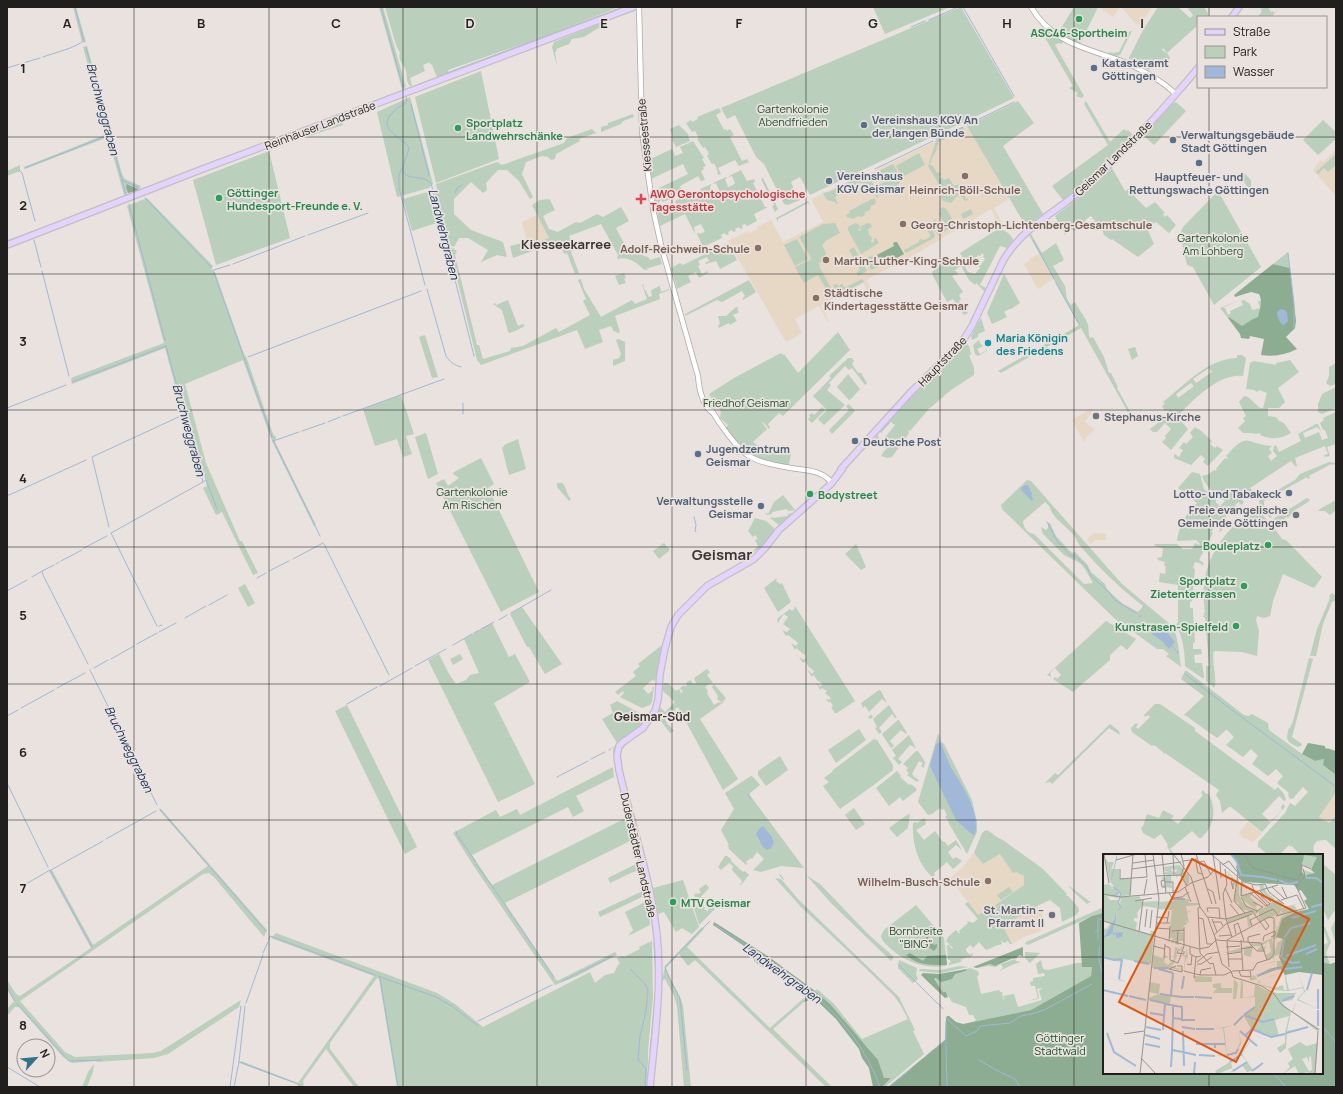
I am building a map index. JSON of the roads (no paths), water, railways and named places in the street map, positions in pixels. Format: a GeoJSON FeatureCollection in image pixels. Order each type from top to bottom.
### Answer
{"type":"FeatureCollection","features":[{"type":"Feature","properties":{"kind":"main road","name":"Reinhäuser Landstraße"},"geometry":{"type":"LineString","coordinates":[[7,244],[634,7]]}},
{"type":"Feature","properties":{"kind":"main road"},"geometry":{"type":"LineString","coordinates":[[1233,16],[1239,7]]}},
{"type":"Feature","properties":{"kind":"main road","name":"Geismar Landstraße"},"geometry":{"type":"LineString","coordinates":[[1019,239],[1067,202],[1096,177],[1130,144],[1197,69]]}},
{"type":"Feature","properties":{"kind":"main road","name":"Hauptstraße"},"geometry":{"type":"LineString","coordinates":[[820,494],[906,398],[964,339],[975,321],[1003,261],[1019,239]]}},
{"type":"Feature","properties":{"kind":"main road","name":"Hauptstraße"},"geometry":{"type":"LineString","coordinates":[[633,736],[647,723],[657,705],[664,656],[671,628],[678,615],[707,586],[754,559],[779,530],[831,484],[843,468]]}},
{"type":"Feature","properties":{"kind":"main road","name":"Duderstädter Landstraße"},"geometry":{"type":"LineString","coordinates":[[633,736],[619,746],[618,763],[644,865],[652,901],[657,938],[659,982],[650,1087]]}},
{"type":"Feature","properties":{"kind":"street","name":"Kiesseestraße"},"geometry":{"type":"LineString","coordinates":[[639,7],[642,132],[648,180],[656,225],[705,399],[713,413],[740,448],[750,457],[786,467],[804,469],[818,473],[825,476],[830,482]]}},
{"type":"Feature","properties":{"kind":"street"},"geometry":{"type":"LineString","coordinates":[[1031,7],[1042,24],[1060,38],[1077,46],[1139,69],[1161,82],[1176,94]]}},
{"type":"Feature","properties":{"kind":"water"},"geometry":{"type":"Polygon","coordinates":[[[1280,309],[1285,310],[1287,313],[1288,321],[1284,325],[1280,322],[1277,313],[1280,309]]]}},
{"type":"Feature","properties":{"kind":"water"},"geometry":{"type":"Polygon","coordinates":[[[1028,485],[1032,494],[1032,501],[1022,491],[1021,488],[1028,485]]]}},
{"type":"Feature","properties":{"kind":"water"},"geometry":{"type":"Polygon","coordinates":[[[1158,625],[1164,629],[1175,642],[1169,649],[1162,641],[1152,634],[1158,625]]]}},
{"type":"Feature","properties":{"kind":"water"},"geometry":{"type":"Polygon","coordinates":[[[941,742],[951,768],[964,789],[973,809],[976,824],[974,836],[956,820],[930,766],[936,744],[941,742]]]}},
{"type":"Feature","properties":{"kind":"water"},"geometry":{"type":"Polygon","coordinates":[[[763,826],[772,837],[774,843],[771,848],[767,850],[763,847],[756,834],[763,826]]]}},
{"type":"Feature","properties":{"kind":"waterway","name":"Bruchweggraben"},"geometry":{"type":"LineString","coordinates":[[75,7],[84,42]]}},
{"type":"Feature","properties":{"kind":"waterway","name":"Landwehrgraben"},"geometry":{"type":"LineString","coordinates":[[381,7],[404,91]]}},
{"type":"Feature","properties":{"kind":"waterway"},"geometry":{"type":"LineString","coordinates":[[447,73],[623,7]]}},
{"type":"Feature","properties":{"kind":"waterway"},"geometry":{"type":"LineString","coordinates":[[929,20],[958,7]]}},
{"type":"Feature","properties":{"kind":"waterway"},"geometry":{"type":"LineString","coordinates":[[963,7],[1014,96]]}},
{"type":"Feature","properties":{"kind":"waterway"},"geometry":{"type":"LineString","coordinates":[[911,27],[925,21]]}},
{"type":"Feature","properties":{"kind":"waterway"},"geometry":{"type":"LineString","coordinates":[[43,57],[71,48],[84,40]]}},
{"type":"Feature","properties":{"kind":"waterway","name":"Bruchweggraben"},"geometry":{"type":"LineString","coordinates":[[86,47],[126,195]]}},
{"type":"Feature","properties":{"kind":"waterway"},"geometry":{"type":"LineString","coordinates":[[7,68],[40,58]]}},
{"type":"Feature","properties":{"kind":"waterway","name":"Landwehrgraben"},"geometry":{"type":"LineString","coordinates":[[406,96],[407,101],[392,113],[387,124],[392,133],[409,148],[403,166],[403,172],[408,176],[425,179],[431,183],[474,356]]}},
{"type":"Feature","properties":{"kind":"waterway"},"geometry":{"type":"LineString","coordinates":[[967,125],[1014,102]]}},
{"type":"Feature","properties":{"kind":"waterway"},"geometry":{"type":"LineString","coordinates":[[411,104],[429,175]]}},
{"type":"Feature","properties":{"kind":"waterway"},"geometry":{"type":"LineString","coordinates":[[936,140],[963,127]]}},
{"type":"Feature","properties":{"kind":"waterway"},"geometry":{"type":"LineString","coordinates":[[25,168],[109,135]]}},
{"type":"Feature","properties":{"kind":"waterway"},"geometry":{"type":"LineString","coordinates":[[875,169],[933,141]]}},
{"type":"Feature","properties":{"kind":"waterway"},"geometry":{"type":"LineString","coordinates":[[402,168],[399,175],[399,188],[425,285]]}},
{"type":"Feature","properties":{"kind":"waterway"},"geometry":{"type":"LineString","coordinates":[[19,170],[22,173],[35,221]]}},
{"type":"Feature","properties":{"kind":"waterway"},"geometry":{"type":"LineString","coordinates":[[122,180],[141,190]]}},
{"type":"Feature","properties":{"kind":"waterway"},"geometry":{"type":"LineString","coordinates":[[455,193],[457,188],[462,185]]}},
{"type":"Feature","properties":{"kind":"waterway"},"geometry":{"type":"LineString","coordinates":[[784,199],[786,200],[795,196]]}},
{"type":"Feature","properties":{"kind":"waterway"},"geometry":{"type":"LineString","coordinates":[[145,198],[212,268]]}},
{"type":"Feature","properties":{"kind":"waterway","name":"Bruchweggraben"},"geometry":{"type":"LineString","coordinates":[[129,204],[165,341]]}},
{"type":"Feature","properties":{"kind":"waterway"},"geometry":{"type":"LineString","coordinates":[[308,235],[368,213]]}},
{"type":"Feature","properties":{"kind":"waterway"},"geometry":{"type":"LineString","coordinates":[[7,241],[34,231]]}},
{"type":"Feature","properties":{"kind":"waterway"},"geometry":{"type":"LineString","coordinates":[[233,264],[305,236]]}},
{"type":"Feature","properties":{"kind":"waterway"},"geometry":{"type":"LineString","coordinates":[[34,240],[41,267]]}},
{"type":"Feature","properties":{"kind":"waterway"},"geometry":{"type":"LineString","coordinates":[[1033,240],[1054,279]]}},
{"type":"Feature","properties":{"kind":"waterway"},"geometry":{"type":"LineString","coordinates":[[1288,253],[1294,304],[1294,328]]}},
{"type":"Feature","properties":{"kind":"waterway"},"geometry":{"type":"LineString","coordinates":[[214,270],[230,265]]}},
{"type":"Feature","properties":{"kind":"waterway"},"geometry":{"type":"LineString","coordinates":[[213,270],[272,437]]}},
{"type":"Feature","properties":{"kind":"waterway"},"geometry":{"type":"LineString","coordinates":[[42,271],[69,376]]}},
{"type":"Feature","properties":{"kind":"waterway"},"geometry":{"type":"LineString","coordinates":[[1056,283],[1079,324]]}},
{"type":"Feature","properties":{"kind":"waterway"},"geometry":{"type":"LineString","coordinates":[[427,289],[446,356],[452,363],[461,367]]}},
{"type":"Feature","properties":{"kind":"waterway"},"geometry":{"type":"LineString","coordinates":[[248,357],[421,291]]}},
{"type":"Feature","properties":{"kind":"waterway"},"geometry":{"type":"LineString","coordinates":[[72,382],[166,346]]}},
{"type":"Feature","properties":{"kind":"waterway","name":"Bruchweggraben"},"geometry":{"type":"LineString","coordinates":[[157,626],[111,533],[203,482],[166,346]]}},
{"type":"Feature","properties":{"kind":"waterway"},"geometry":{"type":"LineString","coordinates":[[343,416],[444,379]]}},
{"type":"Feature","properties":{"kind":"waterway"},"geometry":{"type":"LineString","coordinates":[[7,408],[66,385]]}},
{"type":"Feature","properties":{"kind":"waterway"},"geometry":{"type":"LineString","coordinates":[[463,403],[463,414]]}},
{"type":"Feature","properties":{"kind":"waterway"},"geometry":{"type":"LineString","coordinates":[[109,527],[92,457],[185,414]]}},
{"type":"Feature","properties":{"kind":"waterway"},"geometry":{"type":"LineString","coordinates":[[328,422],[340,417]]}},
{"type":"Feature","properties":{"kind":"waterway"},"geometry":{"type":"LineString","coordinates":[[302,431],[325,423]]}},
{"type":"Feature","properties":{"kind":"waterway"},"geometry":{"type":"LineString","coordinates":[[273,441],[299,432]]}},
{"type":"Feature","properties":{"kind":"waterway"},"geometry":{"type":"LineString","coordinates":[[273,440],[320,536]]}},
{"type":"Feature","properties":{"kind":"waterway"},"geometry":{"type":"LineString","coordinates":[[7,496],[86,460]]}},
{"type":"Feature","properties":{"kind":"waterway"},"geometry":{"type":"LineString","coordinates":[[203,482],[206,480],[217,509]]}},
{"type":"Feature","properties":{"kind":"waterway"},"geometry":{"type":"LineString","coordinates":[[694,517],[696,532]]}},
{"type":"Feature","properties":{"kind":"waterway"},"geometry":{"type":"LineString","coordinates":[[1047,522],[1057,541],[1070,555],[1075,556],[1087,567],[1091,576],[1108,591],[1115,600],[1136,613]]}},
{"type":"Feature","properties":{"kind":"waterway","name":"Bruchweggraben"},"geometry":{"type":"LineString","coordinates":[[84,548],[107,536]]}},
{"type":"Feature","properties":{"kind":"waterway"},"geometry":{"type":"LineString","coordinates":[[293,559],[323,543]]}},
{"type":"Feature","properties":{"kind":"waterway"},"geometry":{"type":"LineString","coordinates":[[324,544],[389,675]]}},
{"type":"Feature","properties":{"kind":"waterway","name":"Bruchweggraben"},"geometry":{"type":"LineString","coordinates":[[61,561],[82,550]]}},
{"type":"Feature","properties":{"kind":"waterway"},"geometry":{"type":"LineString","coordinates":[[269,571],[289,561]]}},
{"type":"Feature","properties":{"kind":"waterway","name":"Bruchweggraben"},"geometry":{"type":"LineString","coordinates":[[54,565],[42,571],[43,575],[88,664]]}},
{"type":"Feature","properties":{"kind":"waterway"},"geometry":{"type":"LineString","coordinates":[[32,577],[42,571]]}},
{"type":"Feature","properties":{"kind":"waterway"},"geometry":{"type":"LineString","coordinates":[[257,578],[266,573]]}},
{"type":"Feature","properties":{"kind":"waterway"},"geometry":{"type":"LineString","coordinates":[[7,591],[27,580]]}},
{"type":"Feature","properties":{"kind":"waterway"},"geometry":{"type":"LineString","coordinates":[[511,613],[551,590]]}},
{"type":"Feature","properties":{"kind":"waterway"},"geometry":{"type":"LineString","coordinates":[[209,605],[227,595]]}},
{"type":"Feature","properties":{"kind":"waterway"},"geometry":{"type":"LineString","coordinates":[[185,618],[206,606]]}},
{"type":"Feature","properties":{"kind":"waterway"},"geometry":{"type":"LineString","coordinates":[[499,620],[507,615]]}},
{"type":"Feature","properties":{"kind":"waterway"},"geometry":{"type":"LineString","coordinates":[[481,629],[494,622]]}},
{"type":"Feature","properties":{"kind":"waterway"},"geometry":{"type":"LineString","coordinates":[[159,632],[176,623]]}},
{"type":"Feature","properties":{"kind":"waterway"},"geometry":{"type":"LineString","coordinates":[[474,633],[479,630]]}},
{"type":"Feature","properties":{"kind":"waterway"},"geometry":{"type":"LineString","coordinates":[[137,644],[157,633]]}},
{"type":"Feature","properties":{"kind":"waterway"},"geometry":{"type":"LineString","coordinates":[[453,645],[472,634]]}},
{"type":"Feature","properties":{"kind":"waterway"},"geometry":{"type":"LineString","coordinates":[[111,659],[134,646]]}},
{"type":"Feature","properties":{"kind":"waterway"},"geometry":{"type":"LineString","coordinates":[[1172,646],[1178,653]]}},
{"type":"Feature","properties":{"kind":"waterway"},"geometry":{"type":"LineString","coordinates":[[415,666],[446,649]]}},
{"type":"Feature","properties":{"kind":"waterway"},"geometry":{"type":"LineString","coordinates":[[94,668],[108,660]]}},
{"type":"Feature","properties":{"kind":"waterway"},"geometry":{"type":"LineString","coordinates":[[380,686],[412,668]]}},
{"type":"Feature","properties":{"kind":"waterway","name":"Bruchweggraben"},"geometry":{"type":"LineString","coordinates":[[90,670],[157,805]]}},
{"type":"Feature","properties":{"kind":"waterway"},"geometry":{"type":"LineString","coordinates":[[57,688],[85,673]]}},
{"type":"Feature","properties":{"kind":"waterway"},"geometry":{"type":"LineString","coordinates":[[1185,674],[1335,786]]}},
{"type":"Feature","properties":{"kind":"waterway"},"geometry":{"type":"LineString","coordinates":[[347,704],[377,687]]}},
{"type":"Feature","properties":{"kind":"waterway"},"geometry":{"type":"LineString","coordinates":[[21,708],[54,690]]}},
{"type":"Feature","properties":{"kind":"waterway"},"geometry":{"type":"LineString","coordinates":[[7,716],[18,710]]}},
{"type":"Feature","properties":{"kind":"waterway"},"geometry":{"type":"LineString","coordinates":[[621,750],[628,742]]}},
{"type":"Feature","properties":{"kind":"waterway"},"geometry":{"type":"LineString","coordinates":[[614,747],[614,755]]}},
{"type":"Feature","properties":{"kind":"waterway"},"geometry":{"type":"LineString","coordinates":[[591,759],[605,752]]}},
{"type":"Feature","properties":{"kind":"waterway"},"geometry":{"type":"LineString","coordinates":[[620,756],[623,775]]}},
{"type":"Feature","properties":{"kind":"waterway"},"geometry":{"type":"LineString","coordinates":[[557,777],[588,761]]}},
{"type":"Feature","properties":{"kind":"waterway"},"geometry":{"type":"LineString","coordinates":[[7,783],[48,867]]}},
{"type":"Feature","properties":{"kind":"waterway"},"geometry":{"type":"LineString","coordinates":[[748,794],[751,799]]}},
{"type":"Feature","properties":{"kind":"waterway","name":"Bruchweggraben"},"geometry":{"type":"LineString","coordinates":[[160,809],[209,866]]}},
{"type":"Feature","properties":{"kind":"waterway"},"geometry":{"type":"LineString","coordinates":[[106,839],[156,811]]}},
{"type":"Feature","properties":{"kind":"waterway"},"geometry":{"type":"LineString","coordinates":[[456,831],[457,835]]}},
{"type":"Feature","properties":{"kind":"waterway"},"geometry":{"type":"LineString","coordinates":[[638,831],[651,884]]}},
{"type":"Feature","properties":{"kind":"waterway"},"geometry":{"type":"LineString","coordinates":[[458,836],[475,861]]}},
{"type":"Feature","properties":{"kind":"waterway"},"geometry":{"type":"LineString","coordinates":[[51,870],[103,841]]}},
{"type":"Feature","properties":{"kind":"waterway"},"geometry":{"type":"LineString","coordinates":[[476,864],[495,890]]}},
{"type":"Feature","properties":{"kind":"waterway","name":"Bruchweggraben"},"geometry":{"type":"LineString","coordinates":[[211,868],[266,931]]}},
{"type":"Feature","properties":{"kind":"waterway"},"geometry":{"type":"LineString","coordinates":[[26,884],[50,870],[92,947]]}},
{"type":"Feature","properties":{"kind":"waterway"},"geometry":{"type":"LineString","coordinates":[[780,875],[783,879]]}},
{"type":"Feature","properties":{"kind":"waterway"},"geometry":{"type":"LineString","coordinates":[[496,892],[506,906]]}},
{"type":"Feature","properties":{"kind":"waterway"},"geometry":{"type":"LineString","coordinates":[[507,908],[512,916]]}},
{"type":"Feature","properties":{"kind":"waterway"},"geometry":{"type":"LineString","coordinates":[[514,918],[554,977]]}},
{"type":"Feature","properties":{"kind":"waterway"},"geometry":{"type":"LineString","coordinates":[[1095,932],[1098,930],[1098,918]]}},
{"type":"Feature","properties":{"kind":"waterway"},"geometry":{"type":"LineString","coordinates":[[1099,920],[1103,918]]}},
{"type":"Feature","properties":{"kind":"waterway"},"geometry":{"type":"LineString","coordinates":[[652,921],[654,936]]}},
{"type":"Feature","properties":{"kind":"waterway"},"geometry":{"type":"LineString","coordinates":[[687,1070],[680,999],[665,967],[710,921]]}},
{"type":"Feature","properties":{"kind":"waterway","name":"Landwehrgraben"},"geometry":{"type":"LineString","coordinates":[[715,925],[789,974],[812,992],[833,1012],[852,1034],[868,1059],[880,1087]]}},
{"type":"Feature","properties":{"kind":"waterway"},"geometry":{"type":"LineString","coordinates":[[1098,930],[1098,940]]}},
{"type":"Feature","properties":{"kind":"waterway","name":"Bruchweggraben"},"geometry":{"type":"LineString","coordinates":[[269,940],[270,936],[375,975]]}},
{"type":"Feature","properties":{"kind":"waterway"},"geometry":{"type":"LineString","coordinates":[[263,953],[268,942]]}},
{"type":"Feature","properties":{"kind":"waterway"},"geometry":{"type":"LineString","coordinates":[[654,942],[656,977]]}},
{"type":"Feature","properties":{"kind":"waterway"},"geometry":{"type":"LineString","coordinates":[[1099,947],[1099,960],[1103,976]]}},
{"type":"Feature","properties":{"kind":"waterway"},"geometry":{"type":"LineString","coordinates":[[246,1003],[263,955]]}},
{"type":"Feature","properties":{"kind":"waterway","name":"Bruchweggraben"},"geometry":{"type":"LineString","coordinates":[[562,981],[611,957]]}},
{"type":"Feature","properties":{"kind":"waterway"},"geometry":{"type":"LineString","coordinates":[[898,964],[938,1004]]}},
{"type":"Feature","properties":{"kind":"waterway","name":"Bruchweggraben"},"geometry":{"type":"LineString","coordinates":[[630,969],[645,984],[648,990],[646,1011],[640,1036],[638,1059],[646,1069],[645,1087]]}},
{"type":"Feature","properties":{"kind":"waterway","name":"Bruchweggraben"},"geometry":{"type":"LineString","coordinates":[[378,976],[436,997],[452,1006],[478,1026]]}},
{"type":"Feature","properties":{"kind":"waterway"},"geometry":{"type":"LineString","coordinates":[[380,978],[398,1087]]}},
{"type":"Feature","properties":{"kind":"waterway"},"geometry":{"type":"LineString","coordinates":[[656,980],[656,992]]}},
{"type":"Feature","properties":{"kind":"waterway"},"geometry":{"type":"LineString","coordinates":[[946,1018],[966,1036],[977,1031],[980,1026],[1010,1023],[1021,1016],[1044,1010],[1092,984]]}},
{"type":"Feature","properties":{"kind":"waterway","name":"Bruchweggraben"},"geometry":{"type":"LineString","coordinates":[[478,1021],[552,985]]}},
{"type":"Feature","properties":{"kind":"waterway"},"geometry":{"type":"LineString","coordinates":[[7,987],[14,1000]]}},
{"type":"Feature","properties":{"kind":"waterway"},"geometry":{"type":"LineString","coordinates":[[650,1052],[655,999]]}},
{"type":"Feature","properties":{"kind":"waterway"},"geometry":{"type":"LineString","coordinates":[[17,1004],[69,1061],[101,1060]]}},
{"type":"Feature","properties":{"kind":"waterway"},"geometry":{"type":"LineString","coordinates":[[939,1004],[943,1009]]}},
{"type":"Feature","properties":{"kind":"waterway"},"geometry":{"type":"LineString","coordinates":[[230,1087],[241,1006]]}},
{"type":"Feature","properties":{"kind":"waterway"},"geometry":{"type":"LineString","coordinates":[[234,1087],[239,1062],[245,1006]]}},
{"type":"Feature","properties":{"kind":"waterway"},"geometry":{"type":"LineString","coordinates":[[946,1022],[946,1040]]}},
{"type":"Feature","properties":{"kind":"waterway"},"geometry":{"type":"LineString","coordinates":[[1323,1027],[1336,1042]]}},
{"type":"Feature","properties":{"kind":"waterway"},"geometry":{"type":"LineString","coordinates":[[936,1048],[944,1041]]}},
{"type":"Feature","properties":{"kind":"waterway"},"geometry":{"type":"LineString","coordinates":[[946,1046],[947,1087]]}},
{"type":"Feature","properties":{"kind":"waterway"},"geometry":{"type":"LineString","coordinates":[[925,1057],[933,1050]]}},
{"type":"Feature","properties":{"kind":"waterway"},"geometry":{"type":"LineString","coordinates":[[979,1060],[1015,1079],[1020,1087]]}},
{"type":"Feature","properties":{"kind":"waterway"},"geometry":{"type":"LineString","coordinates":[[239,1062],[298,1084],[301,1087]]}},
{"type":"Feature","properties":{"kind":"waterway"},"geometry":{"type":"LineString","coordinates":[[7,1067],[40,1087]]}},
{"type":"Feature","properties":{"kind":"waterway"},"geometry":{"type":"LineString","coordinates":[[889,1087],[911,1069]]}},
{"type":"Feature","properties":{"kind":"waterway"},"geometry":{"type":"LineString","coordinates":[[1274,1074],[1286,1087]]}},
{"type":"Feature","properties":{"kind":"place","name":"ASC46-Sportheim"},"geometry":{"type":"Point","coordinates":[1079,19]}},
{"type":"Feature","properties":{"kind":"place","name":"Katasteramt Göttingen"},"geometry":{"type":"Point","coordinates":[1094,68]}},
{"type":"Feature","properties":{"kind":"place","name":"Vereinshaus KGV An der langen Bünde"},"geometry":{"type":"Point","coordinates":[864,125]}},
{"type":"Feature","properties":{"kind":"place","name":"Sportplatz Landwehrschänke"},"geometry":{"type":"Point","coordinates":[458,128]}},
{"type":"Feature","properties":{"kind":"place","name":"Verwaltungsgebäude Stadt Göttingen"},"geometry":{"type":"Point","coordinates":[1173,140]}},
{"type":"Feature","properties":{"kind":"place","name":"Hauptfeuer- und Rettungswache Göttingen"},"geometry":{"type":"Point","coordinates":[1199,163]}},
{"type":"Feature","properties":{"kind":"place","name":"Heinrich-Böll-Schule"},"geometry":{"type":"Point","coordinates":[965,176]}},
{"type":"Feature","properties":{"kind":"place","name":"Vereinshaus KGV Geismar"},"geometry":{"type":"Point","coordinates":[829,181]}},
{"type":"Feature","properties":{"kind":"place","name":"Göttinger Hundesport-Freunde e. V."},"geometry":{"type":"Point","coordinates":[219,198]}},
{"type":"Feature","properties":{"kind":"place","name":"AWO Gerontopsychologische Tagesstätte"},"geometry":{"type":"Point","coordinates":[641,199]}},
{"type":"Feature","properties":{"kind":"place","name":"Georg-Christoph-Lichtenberg-Gesamtschule"},"geometry":{"type":"Point","coordinates":[903,224]}},
{"type":"Feature","properties":{"kind":"place","name":"Adolf-Reichwein-Schule"},"geometry":{"type":"Point","coordinates":[758,248]}},
{"type":"Feature","properties":{"kind":"place","name":"Martin-Luther-King-Schule"},"geometry":{"type":"Point","coordinates":[826,260]}},
{"type":"Feature","properties":{"kind":"place","name":"Städtische Kindertagesstätte Geismar"},"geometry":{"type":"Point","coordinates":[816,298]}},
{"type":"Feature","properties":{"kind":"place","name":"Maria Königin des Friedens"},"geometry":{"type":"Point","coordinates":[988,343]}},
{"type":"Feature","properties":{"kind":"place","name":"Stephanus-Kirche"},"geometry":{"type":"Point","coordinates":[1096,416]}},
{"type":"Feature","properties":{"kind":"place","name":"Deutsche Post"},"geometry":{"type":"Point","coordinates":[855,441]}},
{"type":"Feature","properties":{"kind":"place","name":"Jugendzentrum Geismar"},"geometry":{"type":"Point","coordinates":[698,454]}},
{"type":"Feature","properties":{"kind":"place","name":"Lotto- und Tabakeck"},"geometry":{"type":"Point","coordinates":[1289,493]}},
{"type":"Feature","properties":{"kind":"place","name":"Bodystreet"},"geometry":{"type":"Point","coordinates":[810,494]}},
{"type":"Feature","properties":{"kind":"place","name":"Verwaltungsstelle Geismar"},"geometry":{"type":"Point","coordinates":[761,506]}},
{"type":"Feature","properties":{"kind":"place","name":"Freie evangelische Gemeinde Göttingen"},"geometry":{"type":"Point","coordinates":[1296,515]}},
{"type":"Feature","properties":{"kind":"place","name":"Bouleplatz"},"geometry":{"type":"Point","coordinates":[1268,545]}},
{"type":"Feature","properties":{"kind":"place","name":"Sportplatz Zietenterrassen"},"geometry":{"type":"Point","coordinates":[1244,586]}},
{"type":"Feature","properties":{"kind":"place","name":"Kunstrasen-Spielfeld"},"geometry":{"type":"Point","coordinates":[1236,626]}},
{"type":"Feature","properties":{"kind":"place","name":"Wilhelm-Busch-Schule"},"geometry":{"type":"Point","coordinates":[988,881]}},
{"type":"Feature","properties":{"kind":"place","name":"MTV Geismar"},"geometry":{"type":"Point","coordinates":[673,902]}},
{"type":"Feature","properties":{"kind":"place","name":"St. Martin – Pfarramt II"},"geometry":{"type":"Point","coordinates":[1052,915]}},
{"type":"Feature","properties":{"kind":"district","name":"Kiesseekarree"},"geometry":{"type":"Point","coordinates":[566,244]}},
{"type":"Feature","properties":{"kind":"district","name":"Geismar"},"geometry":{"type":"Point","coordinates":[722,554]}},
{"type":"Feature","properties":{"kind":"district","name":"Geismar-Süd"},"geometry":{"type":"Point","coordinates":[652,716]}},
{"type":"Feature","properties":{"kind":"park label","name":"Gartenkolonie Abendfrieden"},"geometry":{"type":"Point","coordinates":[793,114]}},
{"type":"Feature","properties":{"kind":"park label","name":"Gartenkolonie Am Lohberg"},"geometry":{"type":"Point","coordinates":[1213,243]}},
{"type":"Feature","properties":{"kind":"park label","name":"Friedhof Geismar"},"geometry":{"type":"Point","coordinates":[746,402]}},
{"type":"Feature","properties":{"kind":"park label","name":"Gartenkolonie Am Rischen"},"geometry":{"type":"Point","coordinates":[472,497]}},
{"type":"Feature","properties":{"kind":"park label","name":"Bornbreite \"BING\""},"geometry":{"type":"Point","coordinates":[916,936]}},
{"type":"Feature","properties":{"kind":"park label","name":"Göttinger Stadtwald"},"geometry":{"type":"Point","coordinates":[1060,1043]}}]}
